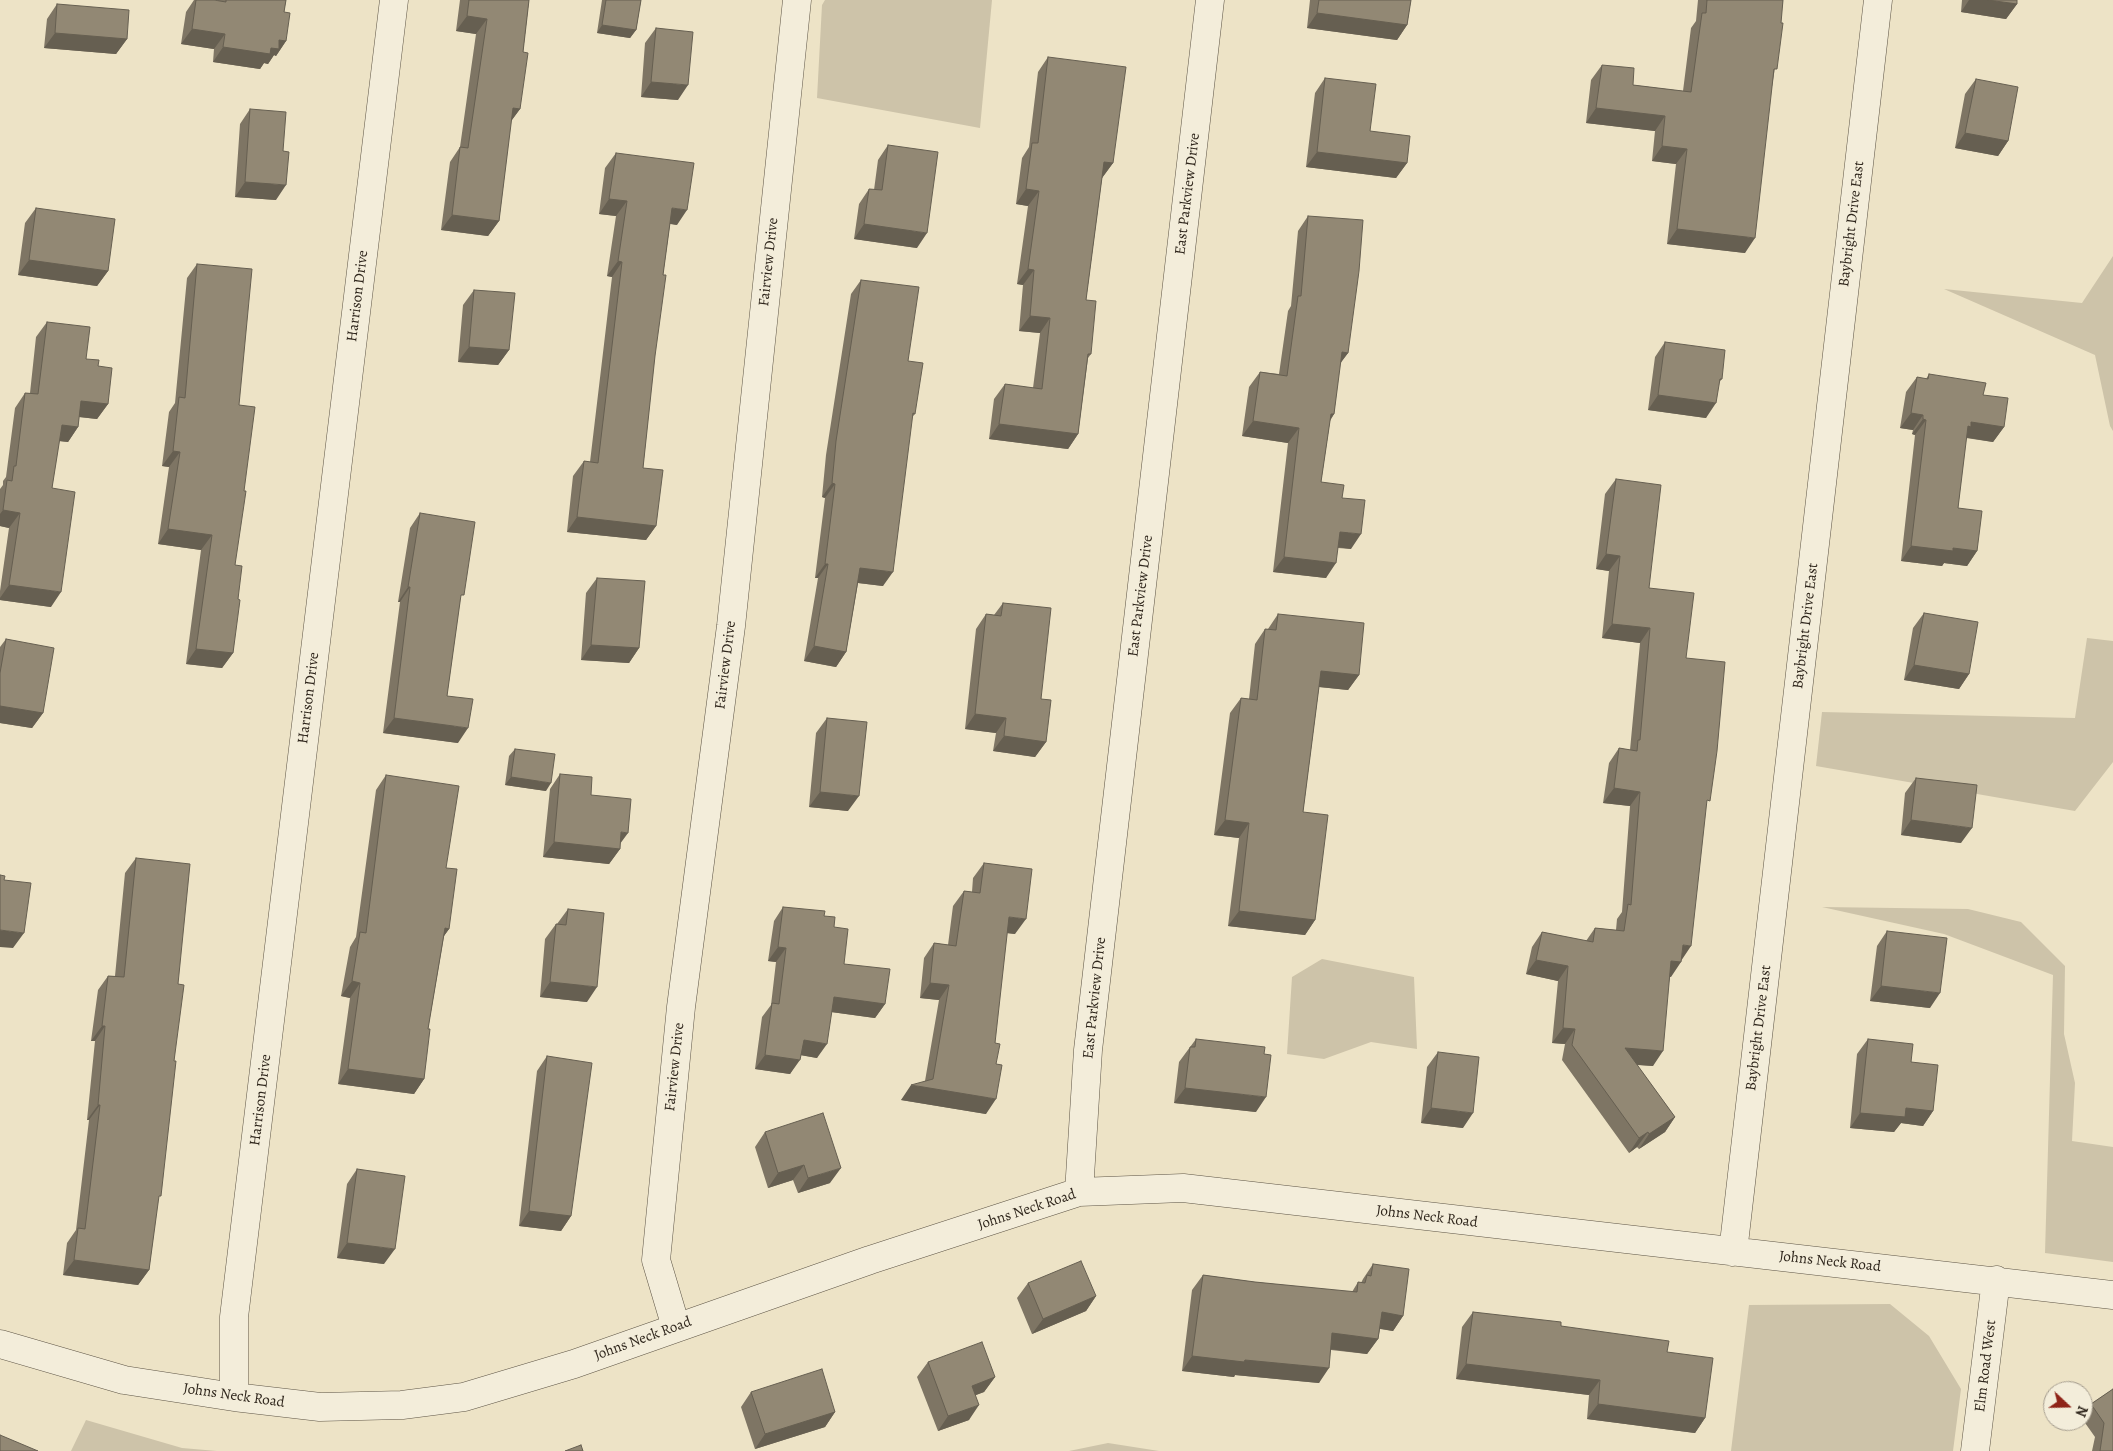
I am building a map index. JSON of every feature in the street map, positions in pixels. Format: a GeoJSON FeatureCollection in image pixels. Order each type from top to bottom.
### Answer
{"type":"FeatureCollection","features":[{"type":"Feature","properties":{"kind":"street","name":"Harrison Drive"},"geometry":{"type":"LineString","coordinates":[[234,1397],[236,1307],[394,0]]}},
{"type":"Feature","properties":{"kind":"street","name":"Fairview Drive"},"geometry":{"type":"LineString","coordinates":[[676,1327],[656,1260],[681,1007],[732,616],[797,0]]}},
{"type":"Feature","properties":{"kind":"street","name":"East Parkview Drive"},"geometry":{"type":"LineString","coordinates":[[1079,1192],[1088,1050],[1210,0]]}},
{"type":"Feature","properties":{"kind":"street","name":"Baybright Drive East"},"geometry":{"type":"LineString","coordinates":[[1733,1252],[1878,0]]}},
{"type":"Feature","properties":{"kind":"street","name":"Johns Neck Road"},"geometry":{"type":"LineString","coordinates":[[0,1344],[124,1380],[234,1397],[320,1407],[402,1405],[464,1397],[574,1364],[870,1260],[1079,1192],[1182,1188],[1733,1252],[1996,1280],[2113,1295]]}},
{"type":"Feature","properties":{"kind":"street","name":"Elm Road West"},"geometry":{"type":"LineString","coordinates":[[1975,1451],[1996,1280]]}},
{"type":"Feature","properties":{"kind":"shaded area"},"geometry":{"type":"Polygon","coordinates":[[[825,0],[992,0],[980,128],[817,98],[822,5],[825,0]]]}},
{"type":"Feature","properties":{"kind":"shaded area"},"geometry":{"type":"Polygon","coordinates":[[[2113,256],[2113,431],[2110,426],[2095,355],[1944,289],[2082,303],[2113,256]]]}},
{"type":"Feature","properties":{"kind":"shaded area"},"geometry":{"type":"Polygon","coordinates":[[[2087,638],[2113,641],[2113,762],[2075,811],[1816,766],[1822,712],[2075,718],[2087,638]]]}},
{"type":"Feature","properties":{"kind":"shaded area"},"geometry":{"type":"Polygon","coordinates":[[[1822,907],[1968,909],[2021,922],[2065,966],[2064,1034],[2075,1083],[2072,1141],[2113,1147],[2113,1262],[2045,1253],[2053,975],[1944,934],[1822,907]]]}},
{"type":"Feature","properties":{"kind":"shaded area"},"geometry":{"type":"Polygon","coordinates":[[[1322,959],[1414,977],[1417,1049],[1371,1042],[1324,1059],[1287,1054],[1292,977],[1322,959]]]}},
{"type":"Feature","properties":{"kind":"shaded area"},"geometry":{"type":"Polygon","coordinates":[[[1890,1304],[1929,1336],[1961,1389],[1953,1451],[1731,1451],[1749,1305],[1890,1304]]]}},
{"type":"Feature","properties":{"kind":"shaded area"},"geometry":{"type":"Polygon","coordinates":[[[86,1420],[182,1448],[217,1451],[71,1451],[86,1420]]]}},
{"type":"Feature","properties":{"kind":"shaded area"},"geometry":{"type":"Polygon","coordinates":[[[1108,1443],[1159,1451],[1069,1451],[1108,1443]]]}},
{"type":"Feature","properties":{"kind":"building"},"geometry":{"type":"Polygon","coordinates":[[[196,0],[226,2],[226,0],[286,0],[284,12],[290,13],[286,41],[279,40],[279,49],[271,48],[270,54],[223,47],[225,34],[192,29],[196,0]]]}},
{"type":"Feature","properties":{"kind":"building"},"geometry":{"type":"Polygon","coordinates":[[[469,0],[529,0],[523,52],[528,53],[520,109],[513,108],[499,221],[452,215],[460,147],[468,148],[487,19],[467,16],[469,0]]]}},
{"type":"Feature","properties":{"kind":"building"},"geometry":{"type":"Polygon","coordinates":[[[606,0],[641,0],[636,30],[602,25],[606,0]]]}},
{"type":"Feature","properties":{"kind":"building"},"geometry":{"type":"Polygon","coordinates":[[[1319,0],[1411,0],[1407,25],[1317,13],[1319,0]]]}},
{"type":"Feature","properties":{"kind":"building"},"geometry":{"type":"Polygon","coordinates":[[[1707,0],[1783,0],[1781,23],[1783,23],[1777,69],[1774,69],[1755,238],[1677,229],[1687,149],[1662,146],[1665,116],[1596,108],[1602,65],[1634,68],[1633,85],[1691,92],[1702,13],[1706,13],[1707,0]]]}},
{"type":"Feature","properties":{"kind":"building"},"geometry":{"type":"Polygon","coordinates":[[[1988,0],[2017,0],[2017,4],[1988,0]]]}},
{"type":"Feature","properties":{"kind":"building"},"geometry":{"type":"Polygon","coordinates":[[[57,4],[129,10],[127,39],[55,33],[57,4]]]}},
{"type":"Feature","properties":{"kind":"building"},"geometry":{"type":"Polygon","coordinates":[[[656,28],[693,32],[688,85],[651,82],[656,28]]]}},
{"type":"Feature","properties":{"kind":"building"},"geometry":{"type":"Polygon","coordinates":[[[1048,57],[1126,67],[1113,163],[1104,162],[1086,300],[1096,301],[1091,354],[1088,354],[1078,434],[999,424],[1005,384],[1042,389],[1050,318],[1030,316],[1034,270],[1028,269],[1039,191],[1026,189],[1032,143],[1038,143],[1048,57]]]}},
{"type":"Feature","properties":{"kind":"building"},"geometry":{"type":"Polygon","coordinates":[[[1325,78],[1376,84],[1370,131],[1410,136],[1407,163],[1317,152],[1325,78]]]}},
{"type":"Feature","properties":{"kind":"building"},"geometry":{"type":"Polygon","coordinates":[[[1976,79],[2018,87],[2008,141],[1965,133],[1976,79]]]}},
{"type":"Feature","properties":{"kind":"building"},"geometry":{"type":"Polygon","coordinates":[[[250,109],[286,112],[283,151],[289,152],[286,185],[245,182],[250,109]]]}},
{"type":"Feature","properties":{"kind":"building"},"geometry":{"type":"Polygon","coordinates":[[[888,145],[938,152],[927,233],[864,224],[869,189],[882,190],[888,145]]]}},
{"type":"Feature","properties":{"kind":"building"},"geometry":{"type":"Polygon","coordinates":[[[616,153],[694,163],[687,210],[672,208],[663,275],[666,275],[643,468],[663,470],[656,526],[577,517],[584,461],[598,463],[622,262],[618,261],[627,201],[609,199],[616,153]]]}},
{"type":"Feature","properties":{"kind":"building"},"geometry":{"type":"Polygon","coordinates":[[[36,208],[115,219],[108,271],[29,260],[36,208]]]}},
{"type":"Feature","properties":{"kind":"building"},"geometry":{"type":"Polygon","coordinates":[[[1308,216],[1363,220],[1359,271],[1348,353],[1342,352],[1334,414],[1331,414],[1321,482],[1344,485],[1342,498],[1365,500],[1361,534],[1340,532],[1336,563],[1284,557],[1299,428],[1253,421],[1260,372],[1287,376],[1298,296],[1301,296],[1308,216]]]}},
{"type":"Feature","properties":{"kind":"building"},"geometry":{"type":"Polygon","coordinates":[[[197,264],[252,269],[239,405],[255,407],[244,491],[246,491],[235,565],[242,566],[238,599],[240,600],[233,653],[196,649],[212,535],[168,529],[180,452],[173,451],[179,397],[185,398],[197,264]]]}},
{"type":"Feature","properties":{"kind":"building"},"geometry":{"type":"Polygon","coordinates":[[[861,280],[919,287],[908,361],[923,363],[915,414],[913,413],[893,572],[860,568],[846,652],[814,646],[828,564],[825,564],[835,484],[832,483],[836,441],[861,280]]]}},
{"type":"Feature","properties":{"kind":"building"},"geometry":{"type":"Polygon","coordinates":[[[474,290],[515,293],[509,350],[469,347],[474,290]]]}},
{"type":"Feature","properties":{"kind":"building"},"geometry":{"type":"Polygon","coordinates":[[[47,322],[90,327],[86,359],[99,360],[98,366],[112,368],[108,404],[81,401],[78,427],[62,425],[52,488],[75,492],[61,592],[9,585],[20,513],[3,510],[7,480],[12,481],[14,466],[16,466],[25,393],[38,394],[47,322]]]}},
{"type":"Feature","properties":{"kind":"building"},"geometry":{"type":"Polygon","coordinates":[[[1665,342],[1725,350],[1722,379],[1720,379],[1716,403],[1658,395],[1665,342]]]}},
{"type":"Feature","properties":{"kind":"building"},"geometry":{"type":"Polygon","coordinates":[[[1929,374],[1986,383],[1983,395],[2008,398],[2004,427],[1971,422],[1971,427],[1968,426],[1958,508],[1982,511],[1977,551],[1953,548],[1953,551],[1911,546],[1926,420],[1923,419],[1923,415],[1911,413],[1917,377],[1928,379],[1929,374]]]}},
{"type":"Feature","properties":{"kind":"building"},"geometry":{"type":"Polygon","coordinates":[[[1616,479],[1661,485],[1649,588],[1694,593],[1686,658],[1725,662],[1717,751],[1710,801],[1707,800],[1691,946],[1683,945],[1681,962],[1671,961],[1663,1051],[1625,1048],[1675,1117],[1649,1134],[1648,1132],[1639,1138],[1572,1045],[1575,1029],[1563,1028],[1568,966],[1536,960],[1542,932],[1593,942],[1595,928],[1624,931],[1628,904],[1631,905],[1640,792],[1614,788],[1619,748],[1637,751],[1638,740],[1640,740],[1650,628],[1612,624],[1620,556],[1606,554],[1616,479]]]}},
{"type":"Feature","properties":{"kind":"building"},"geometry":{"type":"Polygon","coordinates":[[[420,513],[475,522],[464,595],[461,595],[447,696],[473,699],[468,728],[394,718],[410,587],[408,587],[420,513]]]}},
{"type":"Feature","properties":{"kind":"building"},"geometry":{"type":"Polygon","coordinates":[[[597,578],[645,581],[639,648],[591,645],[597,578]]]}},
{"type":"Feature","properties":{"kind":"building"},"geometry":{"type":"Polygon","coordinates":[[[1003,603],[1051,608],[1041,699],[1051,700],[1046,742],[1004,736],[1006,718],[975,714],[986,614],[1001,616],[1003,603]]]}},
{"type":"Feature","properties":{"kind":"building"},"geometry":{"type":"Polygon","coordinates":[[[1924,613],[1978,622],[1969,674],[1914,665],[1924,613]]]}},
{"type":"Feature","properties":{"kind":"building"},"geometry":{"type":"Polygon","coordinates":[[[1278,614],[1364,623],[1359,675],[1321,671],[1303,812],[1328,815],[1315,920],[1239,911],[1249,823],[1225,820],[1241,698],[1257,700],[1265,629],[1276,630],[1278,614]]]}},
{"type":"Feature","properties":{"kind":"building"},"geometry":{"type":"Polygon","coordinates":[[[6,639],[54,648],[43,713],[0,706],[0,673],[6,639]]]}},
{"type":"Feature","properties":{"kind":"building"},"geometry":{"type":"Polygon","coordinates":[[[827,718],[867,722],[859,796],[820,792],[827,718]]]}},
{"type":"Feature","properties":{"kind":"building"},"geometry":{"type":"Polygon","coordinates":[[[515,749],[555,754],[551,783],[511,777],[515,749]]]}},
{"type":"Feature","properties":{"kind":"building"},"geometry":{"type":"Polygon","coordinates":[[[560,774],[592,777],[591,795],[631,799],[628,833],[621,832],[620,849],[554,842],[560,774]]]}},
{"type":"Feature","properties":{"kind":"building"},"geometry":{"type":"Polygon","coordinates":[[[386,775],[459,786],[446,868],[457,869],[449,929],[445,928],[428,1029],[430,1029],[424,1079],[348,1069],[360,983],[352,981],[360,932],[366,933],[386,775]]]}},
{"type":"Feature","properties":{"kind":"building"},"geometry":{"type":"Polygon","coordinates":[[[1916,778],[1977,785],[1972,828],[1911,820],[1916,778]]]}},
{"type":"Feature","properties":{"kind":"building"},"geometry":{"type":"Polygon","coordinates":[[[136,858],[190,864],[178,984],[184,985],[174,1061],[176,1061],[161,1196],[159,1196],[149,1270],[74,1260],[78,1228],[85,1229],[100,1105],[98,1105],[105,1026],[102,1026],[108,976],[124,977],[136,858]]]}},
{"type":"Feature","properties":{"kind":"building"},"geometry":{"type":"Polygon","coordinates":[[[984,863],[1032,869],[1026,919],[1009,917],[995,1043],[1000,1044],[996,1064],[1002,1065],[996,1099],[911,1085],[933,1079],[949,985],[930,983],[934,943],[956,946],[964,891],[980,893],[984,863]]]}},
{"type":"Feature","properties":{"kind":"building"},"geometry":{"type":"Polygon","coordinates":[[[0,875],[5,876],[4,880],[31,883],[24,933],[0,930],[0,875]]]}},
{"type":"Feature","properties":{"kind":"building"},"geometry":{"type":"Polygon","coordinates":[[[783,907],[825,911],[824,916],[835,917],[834,927],[848,929],[844,964],[890,969],[885,1004],[834,997],[827,1044],[804,1040],[800,1060],[765,1055],[772,1003],[779,1004],[786,948],[778,947],[783,907]]]}},
{"type":"Feature","properties":{"kind":"building"},"geometry":{"type":"Polygon","coordinates":[[[568,909],[604,913],[597,987],[550,982],[556,924],[566,925],[568,909]]]}},
{"type":"Feature","properties":{"kind":"building"},"geometry":{"type":"Polygon","coordinates":[[[1887,931],[1947,938],[1940,993],[1881,986],[1887,931]]]}},
{"type":"Feature","properties":{"kind":"building"},"geometry":{"type":"Polygon","coordinates":[[[1196,1039],[1265,1047],[1264,1054],[1271,1055],[1266,1097],[1185,1088],[1190,1047],[1195,1047],[1196,1039]]]}},
{"type":"Feature","properties":{"kind":"building"},"geometry":{"type":"Polygon","coordinates":[[[1868,1039],[1913,1044],[1911,1062],[1938,1065],[1933,1111],[1906,1108],[1905,1117],[1860,1113],[1868,1039]]]}},
{"type":"Feature","properties":{"kind":"building"},"geometry":{"type":"Polygon","coordinates":[[[1438,1052],[1479,1057],[1473,1113],[1431,1108],[1438,1052]]]}},
{"type":"Feature","properties":{"kind":"building"},"geometry":{"type":"Polygon","coordinates":[[[547,1056],[592,1063],[571,1216],[529,1211],[547,1056]]]}},
{"type":"Feature","properties":{"kind":"building"},"geometry":{"type":"Polygon","coordinates":[[[823,1113],[841,1168],[808,1178],[804,1165],[778,1173],[765,1132],[823,1113]]]}},
{"type":"Feature","properties":{"kind":"building"},"geometry":{"type":"Polygon","coordinates":[[[357,1169],[405,1176],[395,1249],[347,1243],[357,1169]]]}},
{"type":"Feature","properties":{"kind":"building"},"geometry":{"type":"Polygon","coordinates":[[[1081,1261],[1096,1296],[1043,1319],[1028,1283],[1081,1261]]]}},
{"type":"Feature","properties":{"kind":"building"},"geometry":{"type":"Polygon","coordinates":[[[1373,1264],[1409,1269],[1403,1316],[1382,1312],[1378,1339],[1332,1333],[1329,1368],[1192,1356],[1203,1275],[1357,1292],[1358,1282],[1365,1283],[1367,1275],[1371,1276],[1373,1264]]]}},
{"type":"Feature","properties":{"kind":"building"},"geometry":{"type":"Polygon","coordinates":[[[1473,1312],[1561,1322],[1561,1326],[1669,1341],[1667,1352],[1713,1358],[1705,1418],[1598,1404],[1600,1380],[1466,1364],[1473,1312]]]}},
{"type":"Feature","properties":{"kind":"building"},"geometry":{"type":"Polygon","coordinates":[[[982,1342],[995,1377],[972,1386],[979,1405],[948,1416],[928,1362],[982,1342]]]}},
{"type":"Feature","properties":{"kind":"building"},"geometry":{"type":"Polygon","coordinates":[[[822,1369],[835,1412],[765,1434],[751,1392],[822,1369]]]}},
{"type":"Feature","properties":{"kind":"building"},"geometry":{"type":"Polygon","coordinates":[[[2113,1389],[2113,1451],[2100,1451],[2104,1423],[2093,1407],[2093,1403],[2113,1389]]]}},
{"type":"Feature","properties":{"kind":"building"},"geometry":{"type":"Polygon","coordinates":[[[0,1435],[38,1451],[0,1451],[0,1435]]]}},
{"type":"Feature","properties":{"kind":"building"},"geometry":{"type":"Polygon","coordinates":[[[581,1445],[583,1451],[565,1451],[581,1445]]]}}]}
